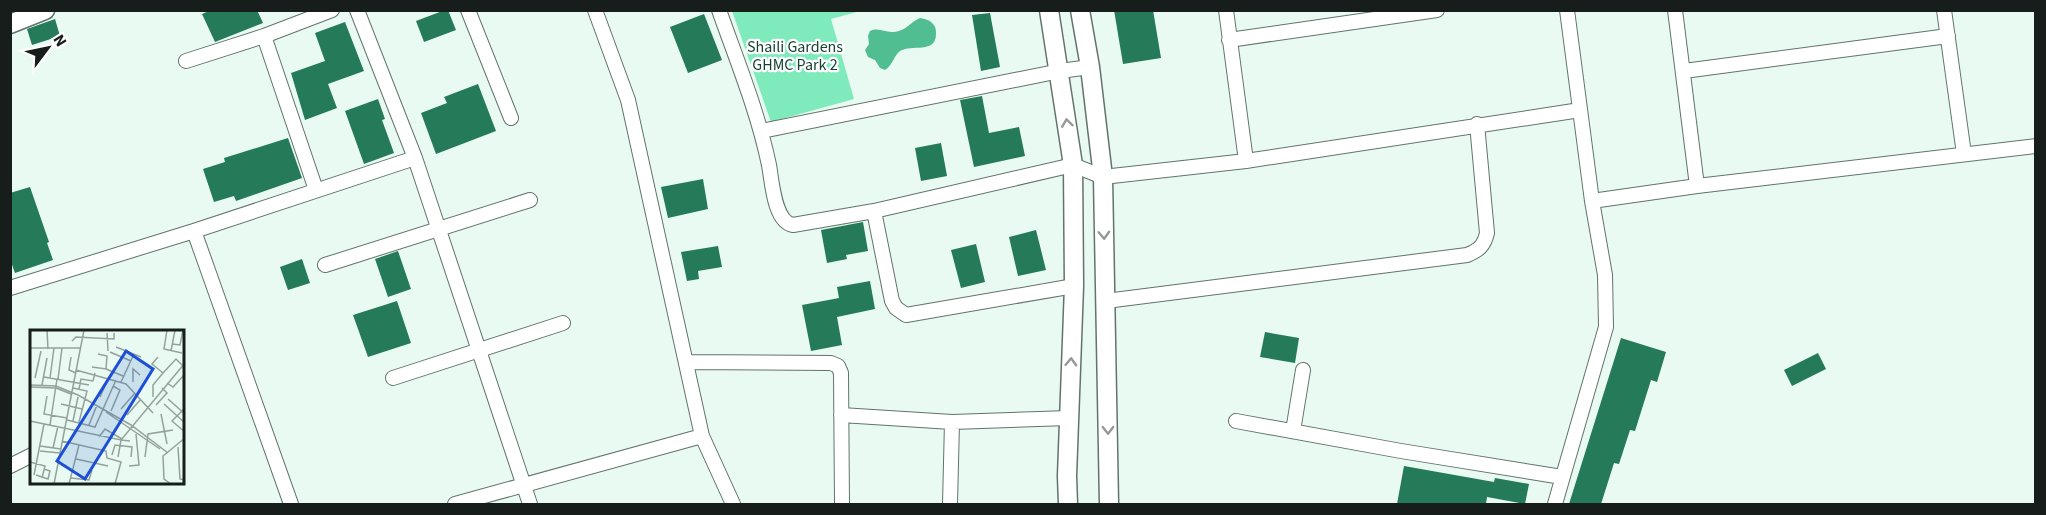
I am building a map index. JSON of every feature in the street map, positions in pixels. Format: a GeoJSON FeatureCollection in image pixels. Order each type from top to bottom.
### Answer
{"type":"FeatureCollection","features":[{"type":"Feature","properties":{"kind":"street"},"geometry":{"type":"LineString","coordinates":[[10,24],[45,10]]}},
{"type":"Feature","properties":{"kind":"street"},"geometry":{"type":"LineString","coordinates":[[186,61],[264,36],[332,10]]}},
{"type":"Feature","properties":{"kind":"street"},"geometry":{"type":"LineString","coordinates":[[357,10],[415,158],[530,504]]}},
{"type":"Feature","properties":{"kind":"street"},"geometry":{"type":"LineString","coordinates":[[468,10],[511,118]]}},
{"type":"Feature","properties":{"kind":"street"},"geometry":{"type":"LineString","coordinates":[[595,10],[628,100],[702,436],[734,504]]}},
{"type":"Feature","properties":{"kind":"street"},"geometry":{"type":"LineString","coordinates":[[719,10],[762,131],[780,217],[786,223],[801,225],[874,211],[1073,165],[1103,177],[1246,161],[1580,110]]}},
{"type":"Feature","properties":{"kind":"street"},"geometry":{"type":"LineString","coordinates":[[1049,10],[1073,165],[1074,286],[1068,504]]}},
{"type":"Feature","properties":{"kind":"street"},"geometry":{"type":"LineString","coordinates":[[1080,10],[1090,67],[1103,177],[1109,504]]}},
{"type":"Feature","properties":{"kind":"street"},"geometry":{"type":"LineString","coordinates":[[1226,10],[1246,161]]}},
{"type":"Feature","properties":{"kind":"street"},"geometry":{"type":"LineString","coordinates":[[1229,40],[1349,17],[1437,10]]}},
{"type":"Feature","properties":{"kind":"street"},"geometry":{"type":"LineString","coordinates":[[1555,504],[1606,327],[1605,275],[1592,201],[1567,10]]}},
{"type":"Feature","properties":{"kind":"street"},"geometry":{"type":"LineString","coordinates":[[1675,10],[1697,186]]}},
{"type":"Feature","properties":{"kind":"street"},"geometry":{"type":"LineString","coordinates":[[1944,10],[1964,154]]}},
{"type":"Feature","properties":{"kind":"street"},"geometry":{"type":"LineString","coordinates":[[264,36],[316,190]]}},
{"type":"Feature","properties":{"kind":"street"},"geometry":{"type":"LineString","coordinates":[[1684,71],[1948,36]]}},
{"type":"Feature","properties":{"kind":"street"},"geometry":{"type":"LineString","coordinates":[[762,131],[1060,71],[1090,67]]}},
{"type":"Feature","properties":{"kind":"street"},"geometry":{"type":"LineString","coordinates":[[1106,301],[1467,255],[1478,250],[1485,242],[1487,233],[1477,124]]}},
{"type":"Feature","properties":{"kind":"street"},"geometry":{"type":"LineString","coordinates":[[1592,201],[1697,186],[2036,146]]}},
{"type":"Feature","properties":{"kind":"street"},"geometry":{"type":"LineString","coordinates":[[10,288],[194,231],[415,158]]}},
{"type":"Feature","properties":{"kind":"street"},"geometry":{"type":"LineString","coordinates":[[325,265],[530,200]]}},
{"type":"Feature","properties":{"kind":"street"},"geometry":{"type":"LineString","coordinates":[[874,211],[892,301],[896,308],[906,315],[1074,286]]}},
{"type":"Feature","properties":{"kind":"street"},"geometry":{"type":"LineString","coordinates":[[194,231],[291,504]]}},
{"type":"Feature","properties":{"kind":"street"},"geometry":{"type":"LineString","coordinates":[[393,378],[563,323]]}},
{"type":"Feature","properties":{"kind":"street"},"geometry":{"type":"LineString","coordinates":[[686,362],[836,364],[842,373],[842,504]]}},
{"type":"Feature","properties":{"kind":"street"},"geometry":{"type":"LineString","coordinates":[[1293,432],[1303,370]]}},
{"type":"Feature","properties":{"kind":"street"},"geometry":{"type":"LineString","coordinates":[[841,415],[952,422],[1069,418]]}},
{"type":"Feature","properties":{"kind":"street"},"geometry":{"type":"LineString","coordinates":[[1236,421],[1563,477]]}},
{"type":"Feature","properties":{"kind":"street"},"geometry":{"type":"LineString","coordinates":[[950,504],[952,422]]}},
{"type":"Feature","properties":{"kind":"street"},"geometry":{"type":"LineString","coordinates":[[455,504],[702,436]]}},
{"type":"Feature","properties":{"kind":"street"},"geometry":{"type":"LineString","coordinates":[[10,466],[30,456]]}},
{"type":"Feature","properties":{"kind":"green space","name":"Shaili Gardens GHMC Park 2"},"geometry":{"type":"Polygon","coordinates":[[[732,11],[860,11],[831,19],[854,99],[771,122],[732,11]]]}},
{"type":"Feature","properties":{"kind":"shaded area"},"geometry":{"type":"Polygon","coordinates":[[[920,18],[935,26],[935,40],[932,44],[900,51],[885,70],[880,68],[875,60],[868,57],[865,50],[869,44],[870,31],[898,31],[920,18]]]}},
{"type":"Feature","properties":{"kind":"building"},"geometry":{"type":"Polygon","coordinates":[[[211,10],[257,10],[263,23],[215,42],[202,14],[211,10]]]}},
{"type":"Feature","properties":{"kind":"building"},"geometry":{"type":"Polygon","coordinates":[[[448,10],[456,30],[424,42],[416,21],[448,10]]]}},
{"type":"Feature","properties":{"kind":"building"},"geometry":{"type":"Polygon","coordinates":[[[1114,10],[1153,10],[1161,58],[1123,64],[1114,10]]]}},
{"type":"Feature","properties":{"kind":"building"},"geometry":{"type":"Polygon","coordinates":[[[990,13],[1000,67],[981,71],[972,15],[990,13]]]}},
{"type":"Feature","properties":{"kind":"building"},"geometry":{"type":"Polygon","coordinates":[[[704,14],[722,60],[688,73],[670,27],[704,14]]]}},
{"type":"Feature","properties":{"kind":"building"},"geometry":{"type":"Polygon","coordinates":[[[55,19],[60,36],[32,45],[27,29],[55,19]]]}},
{"type":"Feature","properties":{"kind":"building"},"geometry":{"type":"Polygon","coordinates":[[[345,22],[364,71],[328,84],[337,108],[305,120],[291,73],[325,61],[315,33],[345,22]]]}},
{"type":"Feature","properties":{"kind":"building"},"geometry":{"type":"Polygon","coordinates":[[[478,84],[496,131],[436,154],[421,113],[447,103],[444,97],[478,84]]]}},
{"type":"Feature","properties":{"kind":"building"},"geometry":{"type":"Polygon","coordinates":[[[982,96],[989,133],[1019,127],[1025,156],[974,167],[960,100],[982,96]]]}},
{"type":"Feature","properties":{"kind":"building"},"geometry":{"type":"Polygon","coordinates":[[[378,99],[385,119],[382,120],[394,153],[364,164],[345,111],[378,99]]]}},
{"type":"Feature","properties":{"kind":"building"},"geometry":{"type":"Polygon","coordinates":[[[288,138],[302,178],[236,201],[234,196],[214,202],[203,169],[225,162],[224,158],[288,138]]]}},
{"type":"Feature","properties":{"kind":"building"},"geometry":{"type":"Polygon","coordinates":[[[941,143],[947,176],[921,181],[915,148],[941,143]]]}},
{"type":"Feature","properties":{"kind":"building"},"geometry":{"type":"Polygon","coordinates":[[[703,179],[708,209],[668,218],[661,187],[703,179]]]}},
{"type":"Feature","properties":{"kind":"building"},"geometry":{"type":"Polygon","coordinates":[[[30,187],[53,260],[15,273],[10,259],[10,193],[30,187]]]}},
{"type":"Feature","properties":{"kind":"building"},"geometry":{"type":"Polygon","coordinates":[[[863,222],[868,251],[846,255],[847,259],[827,263],[821,230],[863,222]]]}},
{"type":"Feature","properties":{"kind":"building"},"geometry":{"type":"Polygon","coordinates":[[[1036,230],[1046,270],[1018,276],[1009,237],[1036,230]]]}},
{"type":"Feature","properties":{"kind":"building"},"geometry":{"type":"Polygon","coordinates":[[[976,244],[985,282],[961,288],[951,250],[976,244]]]}},
{"type":"Feature","properties":{"kind":"building"},"geometry":{"type":"Polygon","coordinates":[[[718,246],[722,267],[698,271],[699,279],[687,281],[681,252],[718,246]]]}},
{"type":"Feature","properties":{"kind":"building"},"geometry":{"type":"Polygon","coordinates":[[[398,251],[411,289],[388,297],[375,259],[398,251]]]}},
{"type":"Feature","properties":{"kind":"building"},"geometry":{"type":"Polygon","coordinates":[[[302,259],[310,283],[288,290],[280,267],[302,259]]]}},
{"type":"Feature","properties":{"kind":"building"},"geometry":{"type":"Polygon","coordinates":[[[870,281],[875,309],[837,317],[842,345],[811,351],[802,305],[839,298],[837,287],[870,281]]]}},
{"type":"Feature","properties":{"kind":"building"},"geometry":{"type":"Polygon","coordinates":[[[397,301],[411,343],[368,357],[353,315],[397,301]]]}},
{"type":"Feature","properties":{"kind":"building"},"geometry":{"type":"Polygon","coordinates":[[[1265,332],[1299,338],[1295,363],[1260,357],[1265,332]]]}},
{"type":"Feature","properties":{"kind":"building"},"geometry":{"type":"Polygon","coordinates":[[[1621,338],[1666,352],[1657,382],[1651,380],[1635,431],[1630,430],[1619,464],[1614,463],[1601,504],[1569,504],[1621,338]]]}},
{"type":"Feature","properties":{"kind":"building"},"geometry":{"type":"Polygon","coordinates":[[[1818,353],[1826,369],[1792,386],[1784,370],[1818,353]]]}},
{"type":"Feature","properties":{"kind":"building"},"geometry":{"type":"Polygon","coordinates":[[[1404,466],[1494,482],[1495,478],[1529,484],[1525,504],[1487,497],[1486,504],[1397,504],[1404,466]]]}}]}
